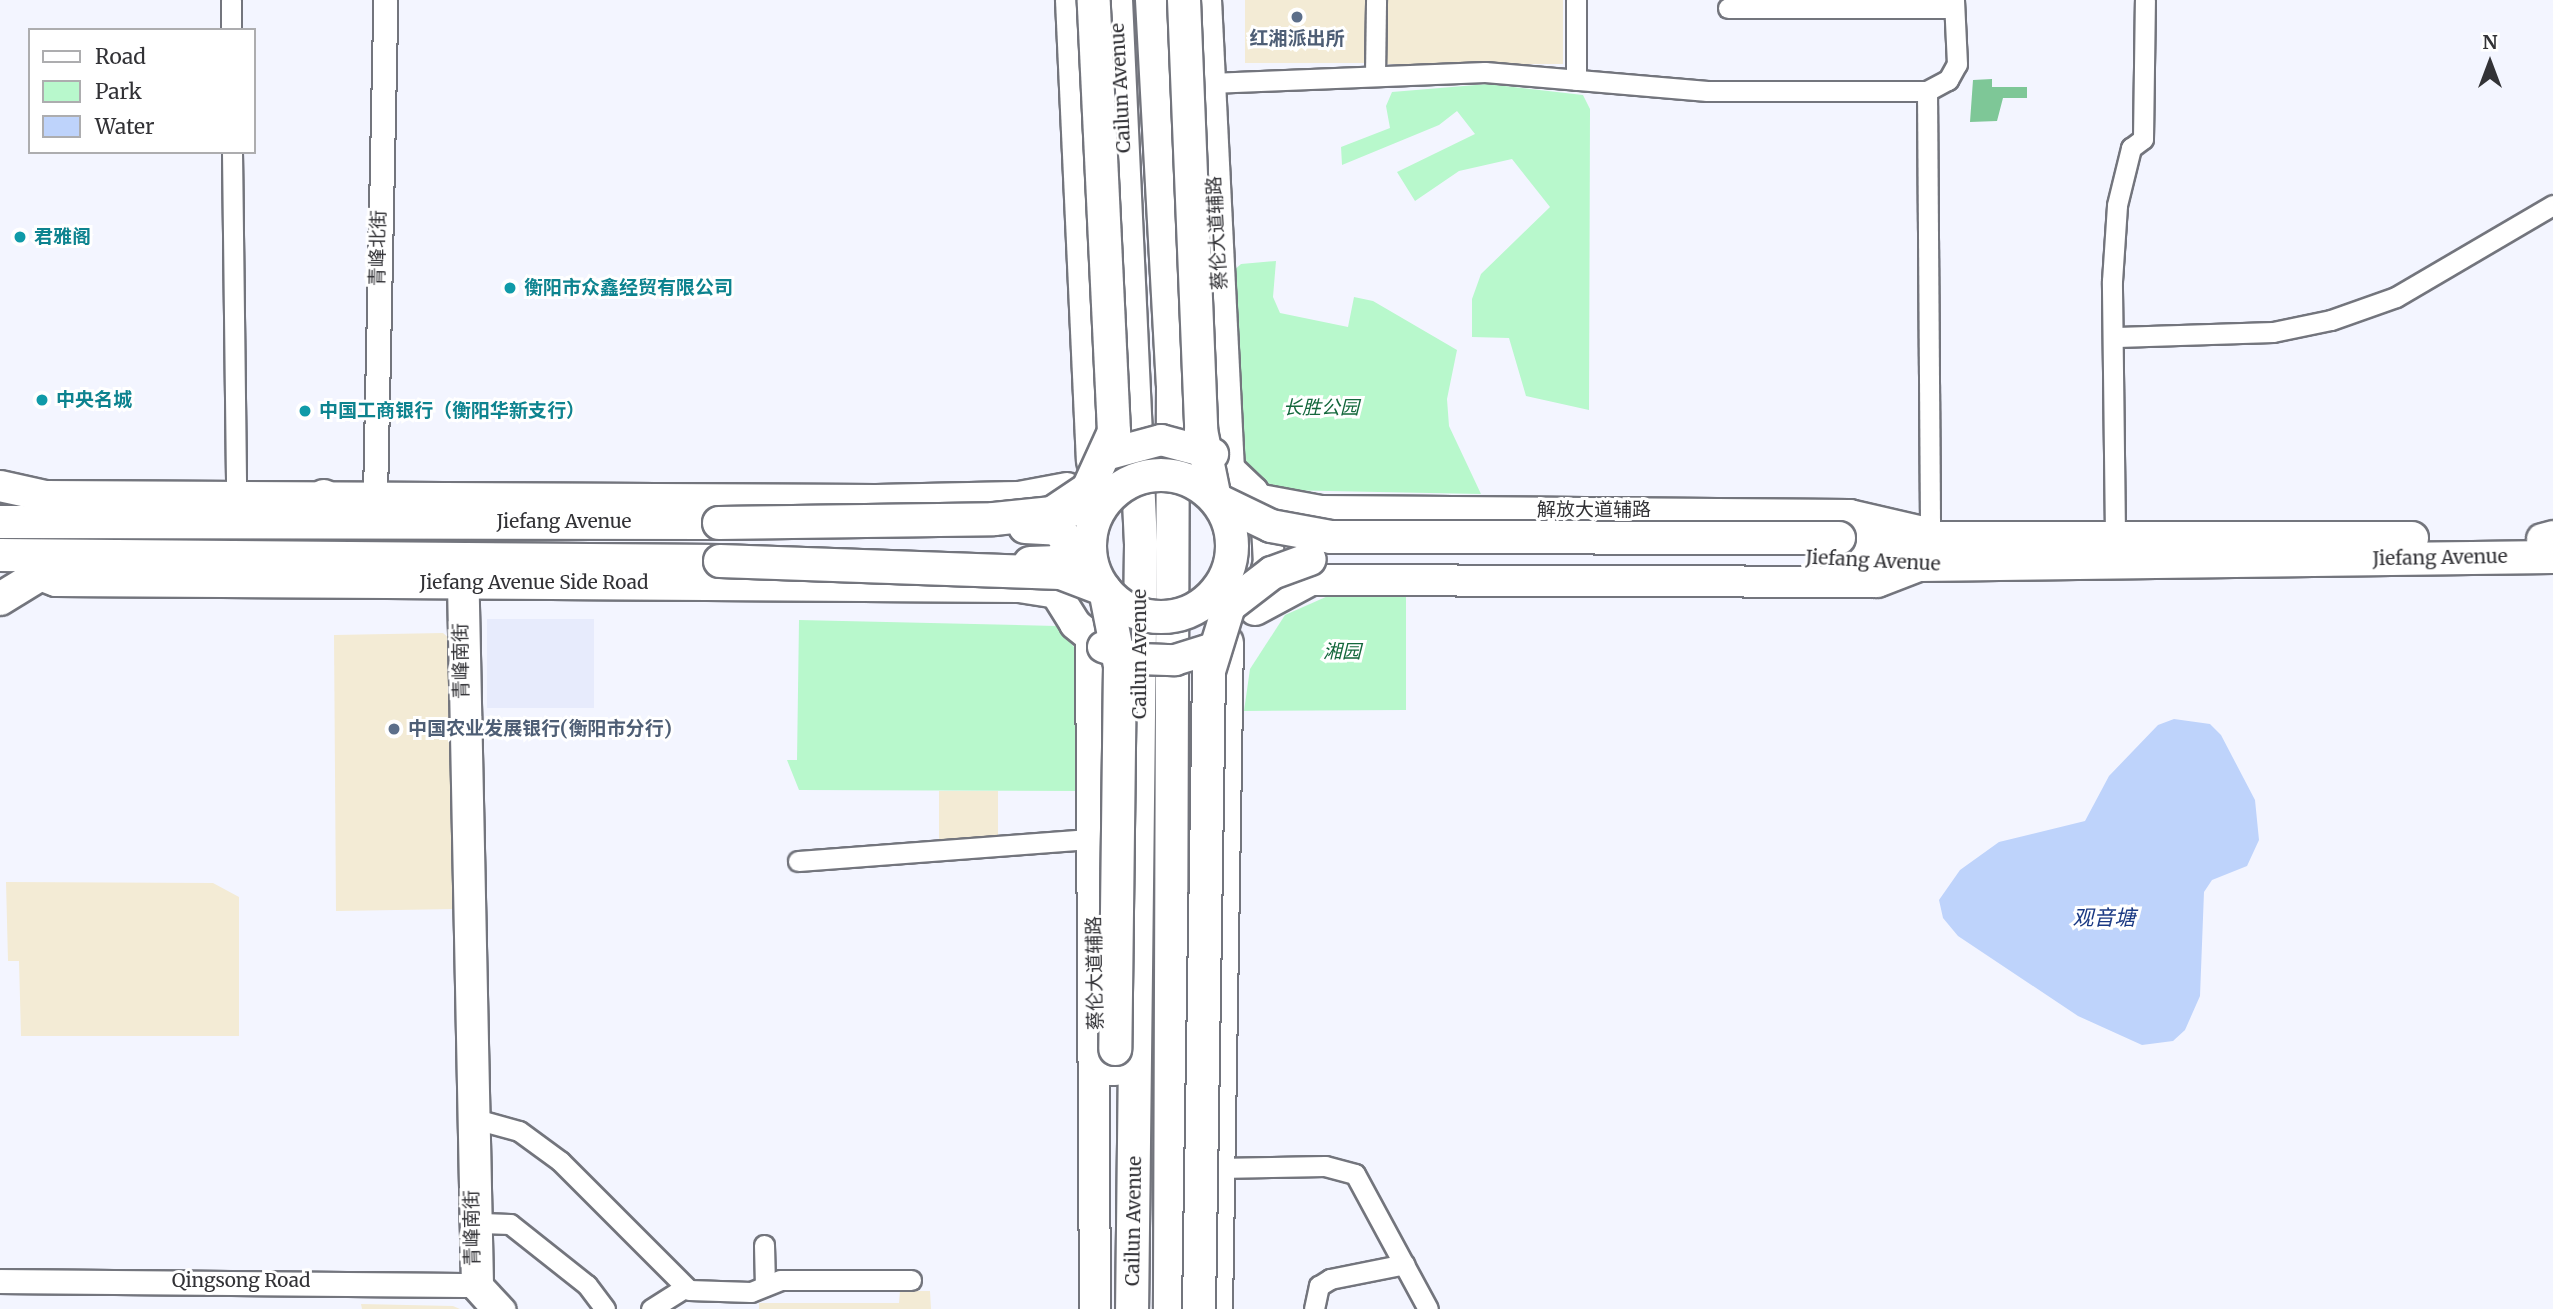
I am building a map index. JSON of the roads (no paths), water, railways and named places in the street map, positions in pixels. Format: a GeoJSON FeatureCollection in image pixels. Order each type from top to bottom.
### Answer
{"type":"FeatureCollection","features":[{"type":"Feature","properties":{"kind":"highway"},"geometry":{"type":"LineString","coordinates":[[1049,515],[1088,489],[1105,449],[1094,0]]}},
{"type":"Feature","properties":{"kind":"highway","name":"Cailun Avenue"},"geometry":{"type":"LineString","coordinates":[[1116,0],[1141,544],[1132,1309]]}},
{"type":"Feature","properties":{"kind":"highway","name":"Cailun Avenue"},"geometry":{"type":"LineString","coordinates":[[1152,0],[1173,384],[1170,1309]]}},
{"type":"Feature","properties":{"kind":"highway"},"geometry":{"type":"LineString","coordinates":[[1184,0],[1215,499]]}},
{"type":"Feature","properties":{"kind":"highway"},"geometry":{"type":"LineString","coordinates":[[1105,449],[1128,458],[1186,457],[1214,450]]}},
{"type":"Feature","properties":{"kind":"highway"},"geometry":{"type":"LineString","coordinates":[[1214,450],[1233,493],[1264,513]]}},
{"type":"Feature","properties":{"kind":"highway"},"geometry":{"type":"LineString","coordinates":[[1105,590],[1142,614],[1164,617],[1203,603],[1219,588],[1233,549],[1231,527],[1215,499],[1188,480],[1165,475],[1121,487],[1104,503],[1090,547],[1105,590],[1108,646],[1112,1309]]}},
{"type":"Feature","properties":{"kind":"highway","name":"Jiefang Avenue"},"geometry":{"type":"LineString","coordinates":[[0,522],[376,509],[719,523],[899,521],[1049,515],[1090,507],[1121,487]]}},
{"type":"Feature","properties":{"kind":"highway"},"geometry":{"type":"LineString","coordinates":[[324,496],[376,509]]}},
{"type":"Feature","properties":{"kind":"highway","name":"Jiefang Avenue"},"geometry":{"type":"LineString","coordinates":[[1215,499],[1331,537],[1839,548],[1922,565],[2550,543]]}},
{"type":"Feature","properties":{"kind":"highway"},"geometry":{"type":"LineString","coordinates":[[899,521],[1058,529],[1070,545],[1059,562],[899,566]]}},
{"type":"Feature","properties":{"kind":"highway","name":"Jiefang Avenue"},"geometry":{"type":"LineString","coordinates":[[1203,603],[1258,571],[1310,559],[1839,548],[1930,534],[2550,543]]}},
{"type":"Feature","properties":{"kind":"highway","name":"Jiefang Avenue"},"geometry":{"type":"LineString","coordinates":[[19,561],[74,555],[465,574],[720,561],[1061,573],[1105,590]]}},
{"type":"Feature","properties":{"kind":"highway"},"geometry":{"type":"LineString","coordinates":[[1199,1309],[1217,653],[1229,606],[1272,573],[1310,559]]}},
{"type":"Feature","properties":{"kind":"highway"},"geometry":{"type":"LineString","coordinates":[[0,599],[19,561]]}},
{"type":"Feature","properties":{"kind":"highway"},"geometry":{"type":"LineString","coordinates":[[1028,571],[1082,596],[1108,646]]}},
{"type":"Feature","properties":{"kind":"highway"},"geometry":{"type":"LineString","coordinates":[[1108,646],[1135,633],[1192,632],[1217,653]]}},
{"type":"Feature","properties":{"kind":"main road"},"geometry":{"type":"LineString","coordinates":[[1071,0],[1105,449],[1067,488],[1051,521],[1048,557],[1056,593],[1108,646]]}},
{"type":"Feature","properties":{"kind":"main road","name":"蔡伦大道辅路"},"geometry":{"type":"LineString","coordinates":[[1206,0],[1210,83],[1214,450]]}},
{"type":"Feature","properties":{"kind":"main road"},"geometry":{"type":"LineString","coordinates":[[1214,450],[1264,513],[1269,562],[1255,611]]}},
{"type":"Feature","properties":{"kind":"main road"},"geometry":{"type":"LineString","coordinates":[[0,486],[44,496],[324,496]]}},
{"type":"Feature","properties":{"kind":"main road"},"geometry":{"type":"LineString","coordinates":[[376,509],[1018,497],[1067,488]]}},
{"type":"Feature","properties":{"kind":"main road","name":"解放大道辅路"},"geometry":{"type":"LineString","coordinates":[[1264,513],[1321,511],[1850,515],[1930,534]]}},
{"type":"Feature","properties":{"kind":"main road","name":"Jiefang Avenue Side Road"},"geometry":{"type":"LineString","coordinates":[[19,561],[56,581],[465,574],[1019,587],[1056,593]]}},
{"type":"Feature","properties":{"kind":"main road"},"geometry":{"type":"LineString","coordinates":[[1217,1309],[1217,653],[1255,611],[1311,580],[1877,582],[1922,565]]}},
{"type":"Feature","properties":{"kind":"main road","name":"蔡伦大道辅路"},"geometry":{"type":"LineString","coordinates":[[1095,1309],[1109,1062],[1093,839],[1108,646]]}},
{"type":"Feature","properties":{"kind":"street"},"geometry":{"type":"LineString","coordinates":[[231,0],[231,28]]}},
{"type":"Feature","properties":{"kind":"street","name":"青峰北街"},"geometry":{"type":"LineString","coordinates":[[376,509],[385,0]]}},
{"type":"Feature","properties":{"kind":"street"},"geometry":{"type":"LineString","coordinates":[[1375,75],[1376,0]]}},
{"type":"Feature","properties":{"kind":"street"},"geometry":{"type":"LineString","coordinates":[[1576,0],[1576,80]]}},
{"type":"Feature","properties":{"kind":"street"},"geometry":{"type":"LineString","coordinates":[[2115,535],[2117,205],[2131,148],[2143,139],[2145,0]]}},
{"type":"Feature","properties":{"kind":"street"},"geometry":{"type":"LineString","coordinates":[[1210,83],[1485,72],[1707,91],[1927,91],[1948,80],[1957,64],[1954,4],[1728,8]]}},
{"type":"Feature","properties":{"kind":"street"},"geometry":{"type":"LineString","coordinates":[[1927,91],[1930,534]]}},
{"type":"Feature","properties":{"kind":"street"},"geometry":{"type":"LineString","coordinates":[[232,154],[236,496]]}},
{"type":"Feature","properties":{"kind":"street"},"geometry":{"type":"LineString","coordinates":[[2117,337],[2273,332],[2331,320],[2396,297],[2553,205]]}},
{"type":"Feature","properties":{"kind":"street","name":"青峰南街"},"geometry":{"type":"LineString","coordinates":[[465,574],[481,1223],[477,1285]]}},
{"type":"Feature","properties":{"kind":"street","name":"青峰南街"},"geometry":{"type":"LineString","coordinates":[[465,574],[477,1285],[493,1309]]}},
{"type":"Feature","properties":{"kind":"street"},"geometry":{"type":"LineString","coordinates":[[798,861],[1093,839]]}},
{"type":"Feature","properties":{"kind":"street"},"geometry":{"type":"LineString","coordinates":[[479,1120],[519,1131],[560,1161],[686,1287]]}},
{"type":"Feature","properties":{"kind":"street"},"geometry":{"type":"LineString","coordinates":[[1218,1168],[1325,1166],[1355,1174],[1428,1309]]}},
{"type":"Feature","properties":{"kind":"street"},"geometry":{"type":"LineString","coordinates":[[481,1223],[510,1224],[587,1286],[606,1309]]}},
{"type":"Feature","properties":{"kind":"street"},"geometry":{"type":"LineString","coordinates":[[764,1245],[765,1286]]}},
{"type":"Feature","properties":{"kind":"street"},"geometry":{"type":"LineString","coordinates":[[1314,1309],[1319,1286],[1330,1279],[1405,1264]]}},
{"type":"Feature","properties":{"kind":"street"},"geometry":{"type":"LineString","coordinates":[[651,1309],[686,1287],[751,1292],[780,1280],[911,1280]]}},
{"type":"Feature","properties":{"kind":"street","name":"Qingsong Road"},"geometry":{"type":"LineString","coordinates":[[0,1281],[477,1285]]}},
{"type":"Feature","properties":{"kind":"street","name":"青峰南街"},"geometry":{"type":"LineString","coordinates":[[477,1285],[503,1309]]}},
{"type":"Feature","properties":{"kind":"water","name":"观音塘"},"geometry":{"type":"Polygon","coordinates":[[[2174,719],[2210,724],[2221,735],[2255,800],[2259,840],[2247,866],[2212,880],[2204,892],[2200,996],[2185,1030],[2173,1041],[2142,1045],[2078,1016],[1958,936],[1943,918],[1939,900],[1960,870],[1999,842],[2085,821],[2109,776],[2158,725],[2174,719]]]}},
{"type":"Feature","properties":{"kind":"place","name":"红湘派出所"},"geometry":{"type":"Point","coordinates":[1297,17]}},
{"type":"Feature","properties":{"kind":"place","name":"君雅阁"},"geometry":{"type":"Point","coordinates":[20,237]}},
{"type":"Feature","properties":{"kind":"place","name":"衡阳市众鑫经贸有限公司"},"geometry":{"type":"Point","coordinates":[510,288]}},
{"type":"Feature","properties":{"kind":"place","name":"中央名城"},"geometry":{"type":"Point","coordinates":[42,400]}},
{"type":"Feature","properties":{"kind":"place","name":"中国工商银行（衡阳华新支行）"},"geometry":{"type":"Point","coordinates":[305,411]}},
{"type":"Feature","properties":{"kind":"place","name":"中国农业发展银行(衡阳市分行)"},"geometry":{"type":"Point","coordinates":[394,729]}},
{"type":"Feature","properties":{"kind":"park label","name":"长胜公园"},"geometry":{"type":"Point","coordinates":[1321,408]}},
{"type":"Feature","properties":{"kind":"park label","name":"湘园"},"geometry":{"type":"Point","coordinates":[1342,652]}}]}
